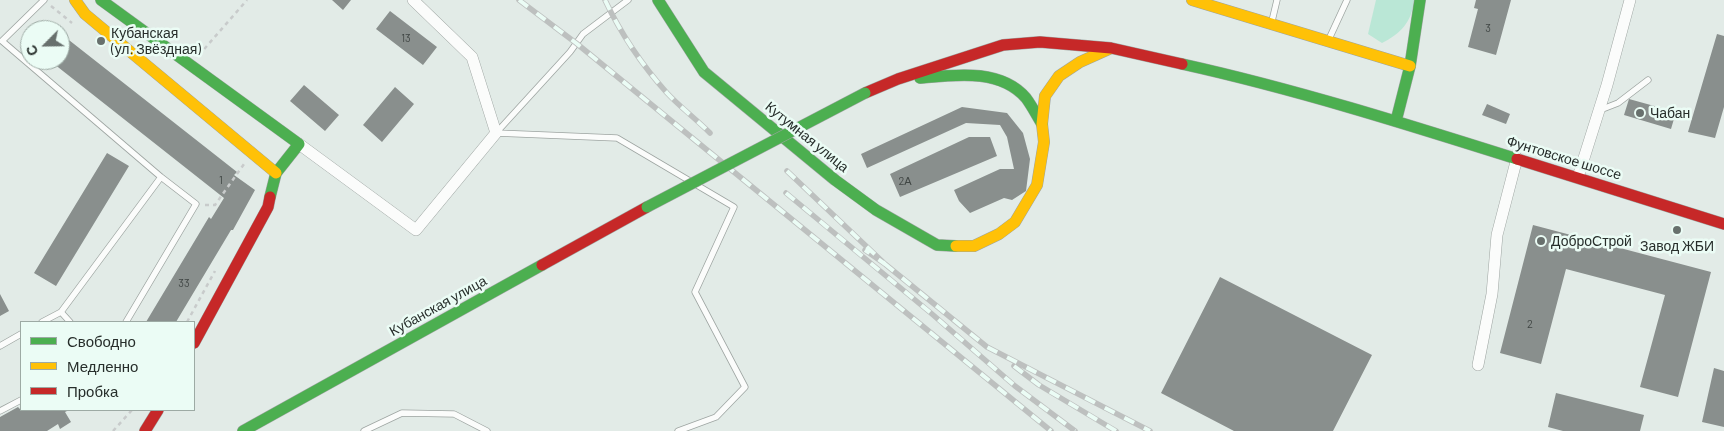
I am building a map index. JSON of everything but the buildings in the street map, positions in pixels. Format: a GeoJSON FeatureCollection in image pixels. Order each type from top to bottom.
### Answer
{"type":"FeatureCollection","features":[{"type":"Feature","properties":{"kind":"main road"},"geometry":{"type":"LineString","coordinates":[[75,0],[85,14],[276,173]]}},
{"type":"Feature","properties":{"kind":"main road"},"geometry":{"type":"LineString","coordinates":[[101,0],[299,144],[276,173],[268,207],[195,341]]}},
{"type":"Feature","properties":{"kind":"main road","name":"Кутумная улица"},"geometry":{"type":"LineString","coordinates":[[658,0],[704,72],[835,180],[876,210],[937,245],[974,246],[999,234],[1014,222],[1037,185],[1044,142],[1042,124]]}},
{"type":"Feature","properties":{"kind":"main road"},"geometry":{"type":"LineString","coordinates":[[1192,0],[1214,3],[1271,23],[1410,66]]}},
{"type":"Feature","properties":{"kind":"main road"},"geometry":{"type":"LineString","coordinates":[[1396,121],[1410,66],[1420,0]]}},
{"type":"Feature","properties":{"kind":"main road","name":"Фунтовское шоссе"},"geometry":{"type":"LineString","coordinates":[[898,80],[1003,45],[1040,42],[1111,48],[1240,77],[1396,121],[1724,224]]}},
{"type":"Feature","properties":{"kind":"main road"},"geometry":{"type":"LineString","coordinates":[[1042,124],[1045,96],[1059,76],[1080,62],[1111,48]]}},
{"type":"Feature","properties":{"kind":"main road"},"geometry":{"type":"LineString","coordinates":[[898,80],[974,75],[1000,80],[1026,99],[1042,124]]}},
{"type":"Feature","properties":{"kind":"main road","name":"Кубанская улица"},"geometry":{"type":"LineString","coordinates":[[243,431],[647,208],[864,93],[898,80]]}},
{"type":"Feature","properties":{"kind":"main road"},"geometry":{"type":"LineString","coordinates":[[145,431],[156,411]]}},
{"type":"Feature","properties":{"kind":"street"},"geometry":{"type":"LineString","coordinates":[[299,144],[416,230],[496,133],[472,56],[413,0]]}},
{"type":"Feature","properties":{"kind":"street"},"geometry":{"type":"LineString","coordinates":[[1578,178],[1600,110],[1630,0]]}},
{"type":"Feature","properties":{"kind":"street"},"geometry":{"type":"LineString","coordinates":[[1478,365],[1492,294],[1497,235],[1517,158]]}},
{"type":"Feature","properties":{"kind":"lane"},"geometry":{"type":"LineString","coordinates":[[44,0],[1,40],[161,177],[196,204],[127,321]]}},
{"type":"Feature","properties":{"kind":"lane"},"geometry":{"type":"LineString","coordinates":[[496,133],[570,52],[583,34],[628,0]]}},
{"type":"Feature","properties":{"kind":"lane"},"geometry":{"type":"LineString","coordinates":[[1271,23],[1278,0]]}},
{"type":"Feature","properties":{"kind":"lane"},"geometry":{"type":"LineString","coordinates":[[1328,41],[1347,0]]}},
{"type":"Feature","properties":{"kind":"lane"},"geometry":{"type":"LineString","coordinates":[[1600,110],[1618,103],[1648,80]]}},
{"type":"Feature","properties":{"kind":"lane"},"geometry":{"type":"LineString","coordinates":[[496,133],[617,138],[734,207],[694,292],[745,387],[716,416],[678,431]]}},
{"type":"Feature","properties":{"kind":"lane"},"geometry":{"type":"LineString","coordinates":[[44,321],[61,312],[161,177]]}},
{"type":"Feature","properties":{"kind":"lane"},"geometry":{"type":"LineString","coordinates":[[61,312],[69,321]]}},
{"type":"Feature","properties":{"kind":"lane"},"geometry":{"type":"LineString","coordinates":[[0,346],[20,335]]}},
{"type":"Feature","properties":{"kind":"lane"},"geometry":{"type":"LineString","coordinates":[[0,411],[20,401]]}},
{"type":"Feature","properties":{"kind":"lane"},"geometry":{"type":"LineString","coordinates":[[364,431],[402,413],[454,414],[487,431]]}},
{"type":"Feature","properties":{"kind":"path"},"geometry":{"type":"LineString","coordinates":[[44,0],[75,25]]}},
{"type":"Feature","properties":{"kind":"path"},"geometry":{"type":"LineString","coordinates":[[190,64],[247,0]]}},
{"type":"Feature","properties":{"kind":"path"},"geometry":{"type":"LineString","coordinates":[[196,204],[215,205],[246,161],[251,167]]}},
{"type":"Feature","properties":{"kind":"path"},"geometry":{"type":"LineString","coordinates":[[188,321],[215,270]]}},
{"type":"Feature","properties":{"kind":"path"},"geometry":{"type":"LineString","coordinates":[[113,431],[131,411]]}},
{"type":"Feature","properties":{"kind":"green space"},"geometry":{"type":"Polygon","coordinates":[[[1376,0],[1414,0],[1408,21],[1400,31],[1382,43],[1368,34],[1376,0]]]}},
{"type":"Feature","properties":{"kind":"railway"},"geometry":{"type":"LineString","coordinates":[[519,0],[576,43],[1051,431]]}},
{"type":"Feature","properties":{"kind":"railway"},"geometry":{"type":"LineString","coordinates":[[605,0],[625,37],[649,71],[672,98],[710,133]]}},
{"type":"Feature","properties":{"kind":"railway"},"geometry":{"type":"LineString","coordinates":[[787,171],[885,264],[865,250]]}},
{"type":"Feature","properties":{"kind":"railway"},"geometry":{"type":"LineString","coordinates":[[786,193],[932,314],[1015,386],[1075,431]]}},
{"type":"Feature","properties":{"kind":"railway"},"geometry":{"type":"LineString","coordinates":[[885,264],[987,347],[1150,431]]}},
{"type":"Feature","properties":{"kind":"railway"},"geometry":{"type":"LineString","coordinates":[[1014,366],[1039,385],[1116,431]]}},
{"type":"Feature","properties":{"kind":"traffic: fast"},"geometry":{"type":"LineString","coordinates":[[101,0],[299,144],[276,173],[270,197]]}},
{"type":"Feature","properties":{"kind":"traffic: fast"},"geometry":{"type":"LineString","coordinates":[[658,0],[704,72],[835,180],[876,210],[937,245],[956,246]]}},
{"type":"Feature","properties":{"kind":"traffic: fast"},"geometry":{"type":"LineString","coordinates":[[1396,121],[1410,66],[1420,0]]}},
{"type":"Feature","properties":{"kind":"traffic: fast"},"geometry":{"type":"LineString","coordinates":[[1182,64],[1308,96],[1517,159]]}},
{"type":"Feature","properties":{"kind":"traffic: fast"},"geometry":{"type":"LineString","coordinates":[[920,78],[962,75],[990,78],[1003,82],[1015,88],[1026,98],[1042,124]]}},
{"type":"Feature","properties":{"kind":"traffic: fast"},"geometry":{"type":"LineString","coordinates":[[647,207],[865,93]]}},
{"type":"Feature","properties":{"kind":"traffic: fast"},"geometry":{"type":"LineString","coordinates":[[243,431],[542,265]]}},
{"type":"Feature","properties":{"kind":"traffic: slow"},"geometry":{"type":"LineString","coordinates":[[75,0],[85,14],[276,173]]}},
{"type":"Feature","properties":{"kind":"traffic: slow"},"geometry":{"type":"LineString","coordinates":[[1192,0],[1410,66]]}},
{"type":"Feature","properties":{"kind":"traffic: slow"},"geometry":{"type":"LineString","coordinates":[[956,246],[974,246],[999,234],[1015,222],[1037,185],[1044,142],[1042,124],[1045,96],[1059,76],[1080,62],[1109,49]]}},
{"type":"Feature","properties":{"kind":"traffic: jam"},"geometry":{"type":"LineString","coordinates":[[865,93],[898,79],[1003,45],[1040,42],[1111,48],[1182,64]]}},
{"type":"Feature","properties":{"kind":"traffic: jam"},"geometry":{"type":"LineString","coordinates":[[1517,159],[1724,224]]}},
{"type":"Feature","properties":{"kind":"traffic: jam"},"geometry":{"type":"LineString","coordinates":[[195,341],[268,207],[270,197]]}},
{"type":"Feature","properties":{"kind":"traffic: jam"},"geometry":{"type":"LineString","coordinates":[[542,265],[647,207]]}},
{"type":"Feature","properties":{"kind":"traffic: jam"},"geometry":{"type":"LineString","coordinates":[[145,431],[157,411]]}},
{"type":"Feature","properties":{"kind":"place","name":"Кубанская (ул. Звёздная)"},"geometry":{"type":"Point","coordinates":[101,41]}},
{"type":"Feature","properties":{"kind":"place","name":"Чабан"},"geometry":{"type":"Point","coordinates":[1640,113]}},
{"type":"Feature","properties":{"kind":"place","name":"Завод ЖБИ"},"geometry":{"type":"Point","coordinates":[1677,230]}},
{"type":"Feature","properties":{"kind":"place","name":"ДоброСтрой"},"geometry":{"type":"Point","coordinates":[1541,241]}}]}
